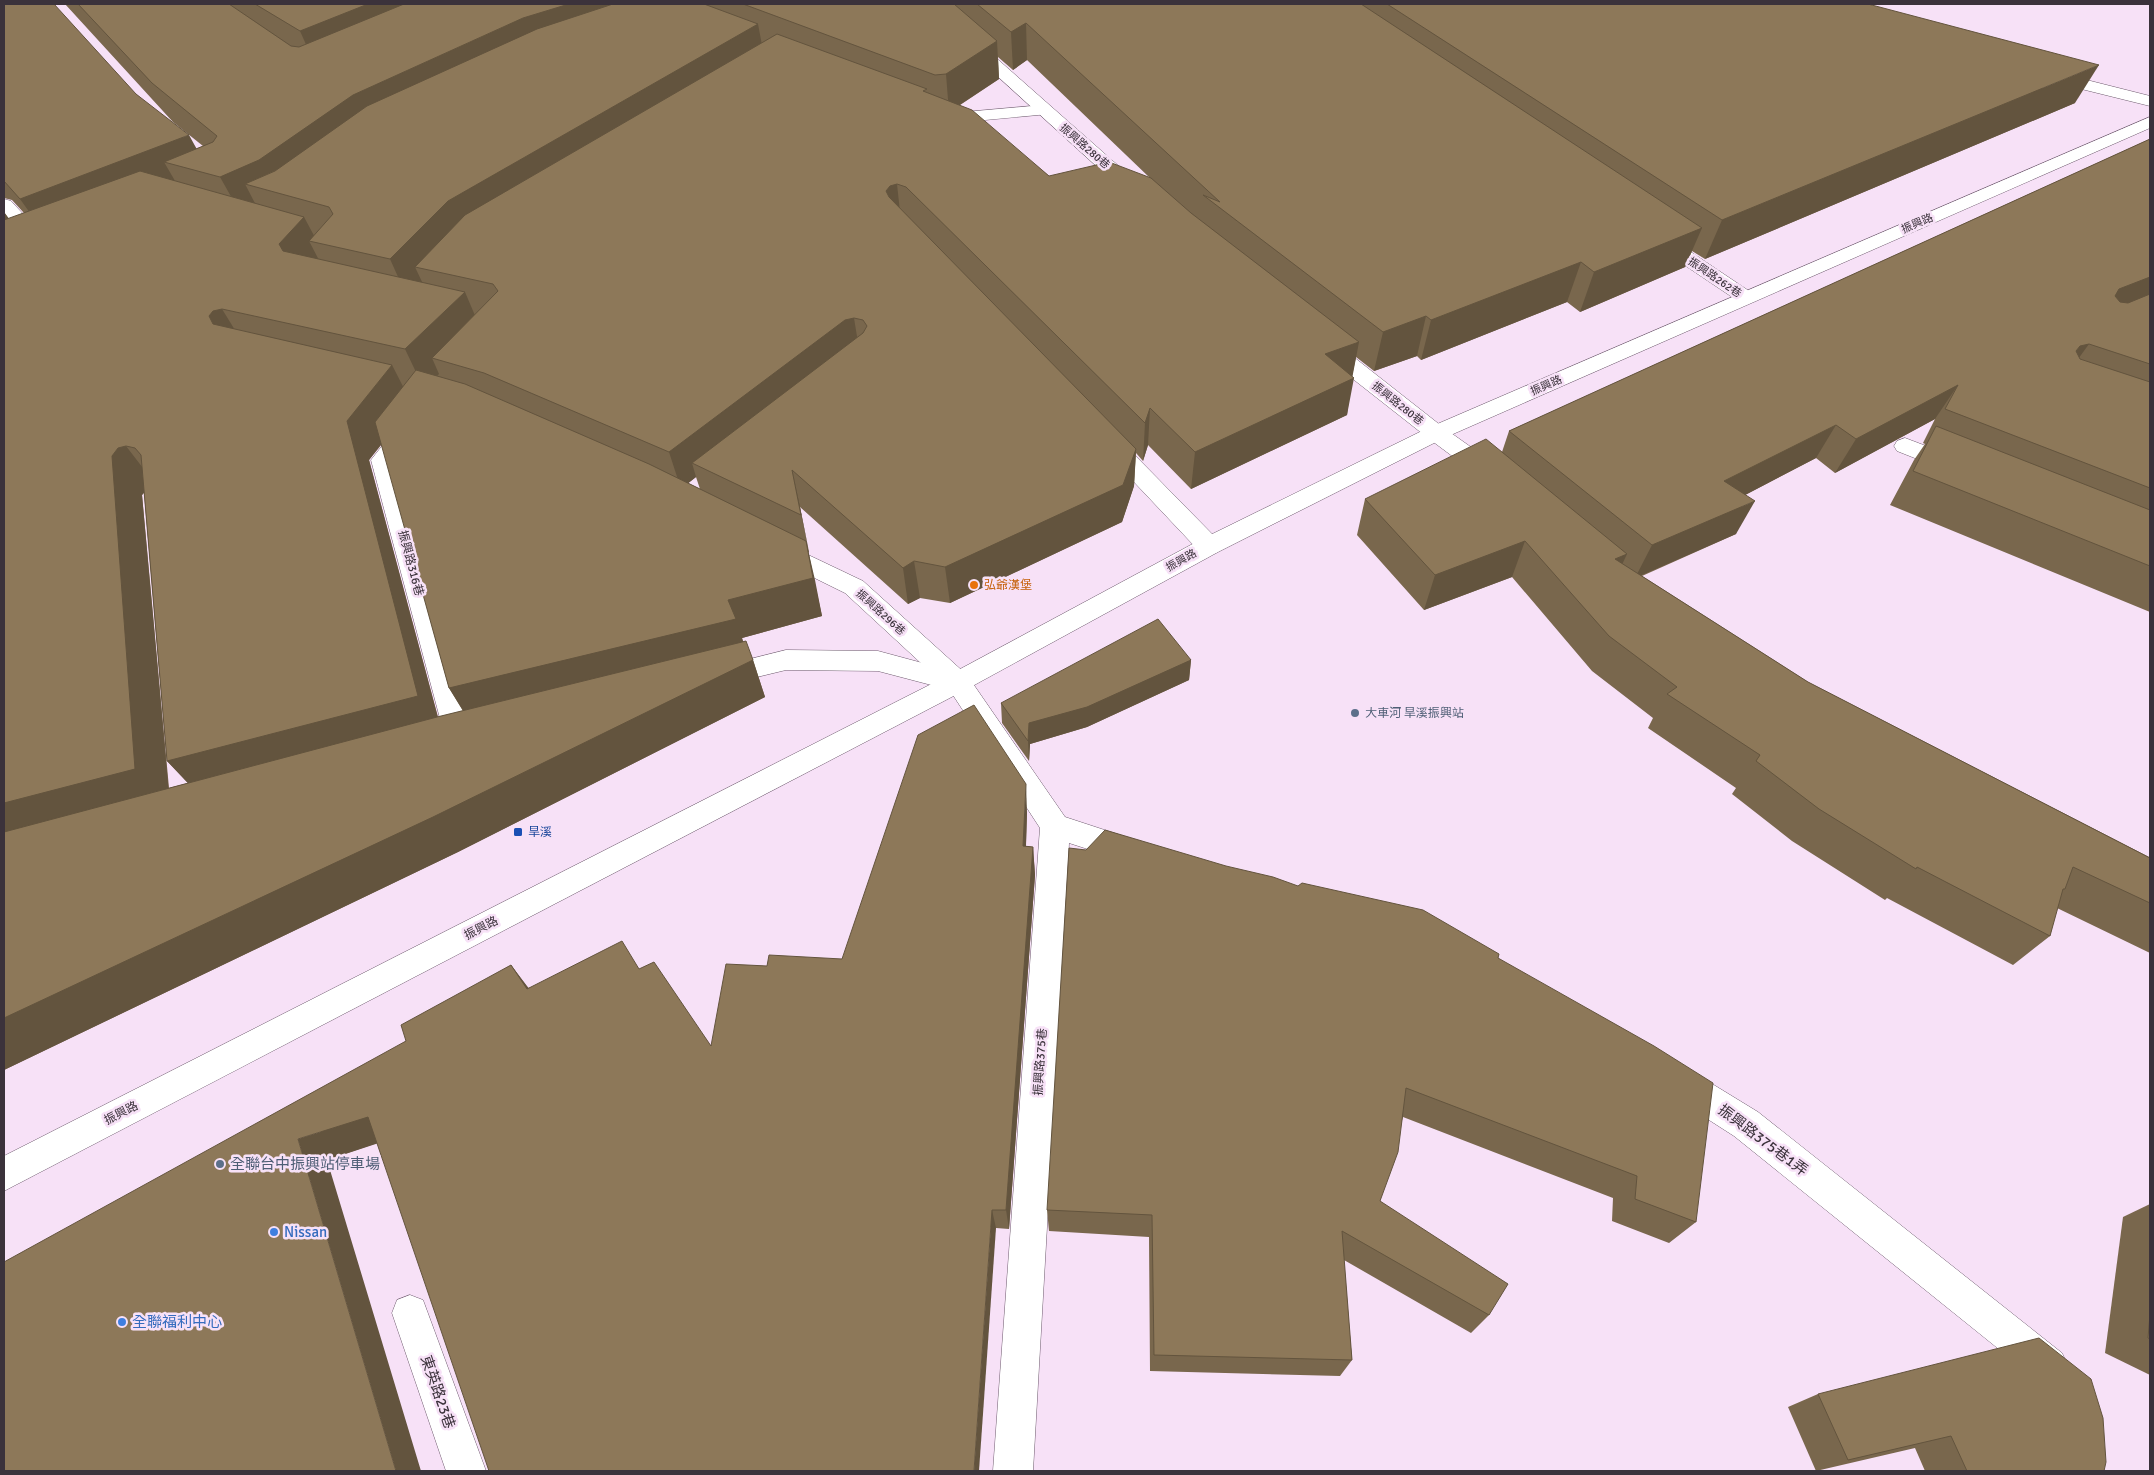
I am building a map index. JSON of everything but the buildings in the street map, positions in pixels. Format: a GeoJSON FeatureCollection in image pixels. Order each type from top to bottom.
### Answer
{"type":"FeatureCollection","features":[{"type":"Feature","properties":{"kind":"main road","name":"振興路280巷"},"geometry":{"type":"LineString","coordinates":[[926,4],[1145,200]]}},
{"type":"Feature","properties":{"kind":"main road"},"geometry":{"type":"LineString","coordinates":[[2034,71],[2150,101]]}},
{"type":"Feature","properties":{"kind":"main road"},"geometry":{"type":"LineString","coordinates":[[927,116],[936,120],[1044,110]]}},
{"type":"Feature","properties":{"kind":"main road","name":"振興路"},"geometry":{"type":"LineString","coordinates":[[4,1174],[958,682],[1209,546],[1436,433],[2150,122]]}},
{"type":"Feature","properties":{"kind":"main road"},"geometry":{"type":"LineString","coordinates":[[4,205],[35,250],[62,240]]}},
{"type":"Feature","properties":{"kind":"main road","name":"振興路262巷"},"geometry":{"type":"LineString","coordinates":[[1639,225],[1745,297]]}},
{"type":"Feature","properties":{"kind":"main road","name":"振興路280巷"},"geometry":{"type":"LineString","coordinates":[[1312,336],[1511,489]]}},
{"type":"Feature","properties":{"kind":"main road","name":"振興路316巷"},"geometry":{"type":"LineString","coordinates":[[424,407],[383,460],[460,741]]}},
{"type":"Feature","properties":{"kind":"main road"},"geometry":{"type":"LineString","coordinates":[[1093,426],[1209,546]]}},
{"type":"Feature","properties":{"kind":"main road"},"geometry":{"type":"LineString","coordinates":[[1905,446],[1978,475]]}},
{"type":"Feature","properties":{"kind":"main road","name":"振興路296巷"},"geometry":{"type":"LineString","coordinates":[[759,540],[854,587],[958,682]]}},
{"type":"Feature","properties":{"kind":"main road"},"geometry":{"type":"LineString","coordinates":[[700,681],[786,660],[878,661],[958,682],[1055,826],[1157,860]]}},
{"type":"Feature","properties":{"kind":"main road"},"geometry":{"type":"LineString","coordinates":[[432,748],[488,734]]}},
{"type":"Feature","properties":{"kind":"main road","name":"振興路375巷"},"geometry":{"type":"LineString","coordinates":[[1013,1471],[1055,826]]}},
{"type":"Feature","properties":{"kind":"main road","name":"振興路375巷1弄"},"geometry":{"type":"LineString","coordinates":[[1654,1066],[1746,1124],[2065,1378],[2070,1387]]}},
{"type":"Feature","properties":{"kind":"main road","name":"東英路23巷"},"geometry":{"type":"LineString","coordinates":[[410,1312],[466,1471]]}},
{"type":"Feature","properties":{"kind":"place","name":"弘爺漢堡"},"geometry":{"type":"Point","coordinates":[974,585]}},
{"type":"Feature","properties":{"kind":"place","name":"大車河 旱溪振興站"},"geometry":{"type":"Point","coordinates":[1355,713]}},
{"type":"Feature","properties":{"kind":"place","name":"旱溪"},"geometry":{"type":"Point","coordinates":[518,832]}},
{"type":"Feature","properties":{"kind":"place","name":"全聯台中振興站停車場"},"geometry":{"type":"Point","coordinates":[220,1164]}},
{"type":"Feature","properties":{"kind":"place","name":"Nissan"},"geometry":{"type":"Point","coordinates":[274,1232]}},
{"type":"Feature","properties":{"kind":"place","name":"全聯福利中心"},"geometry":{"type":"Point","coordinates":[122,1322]}}]}
